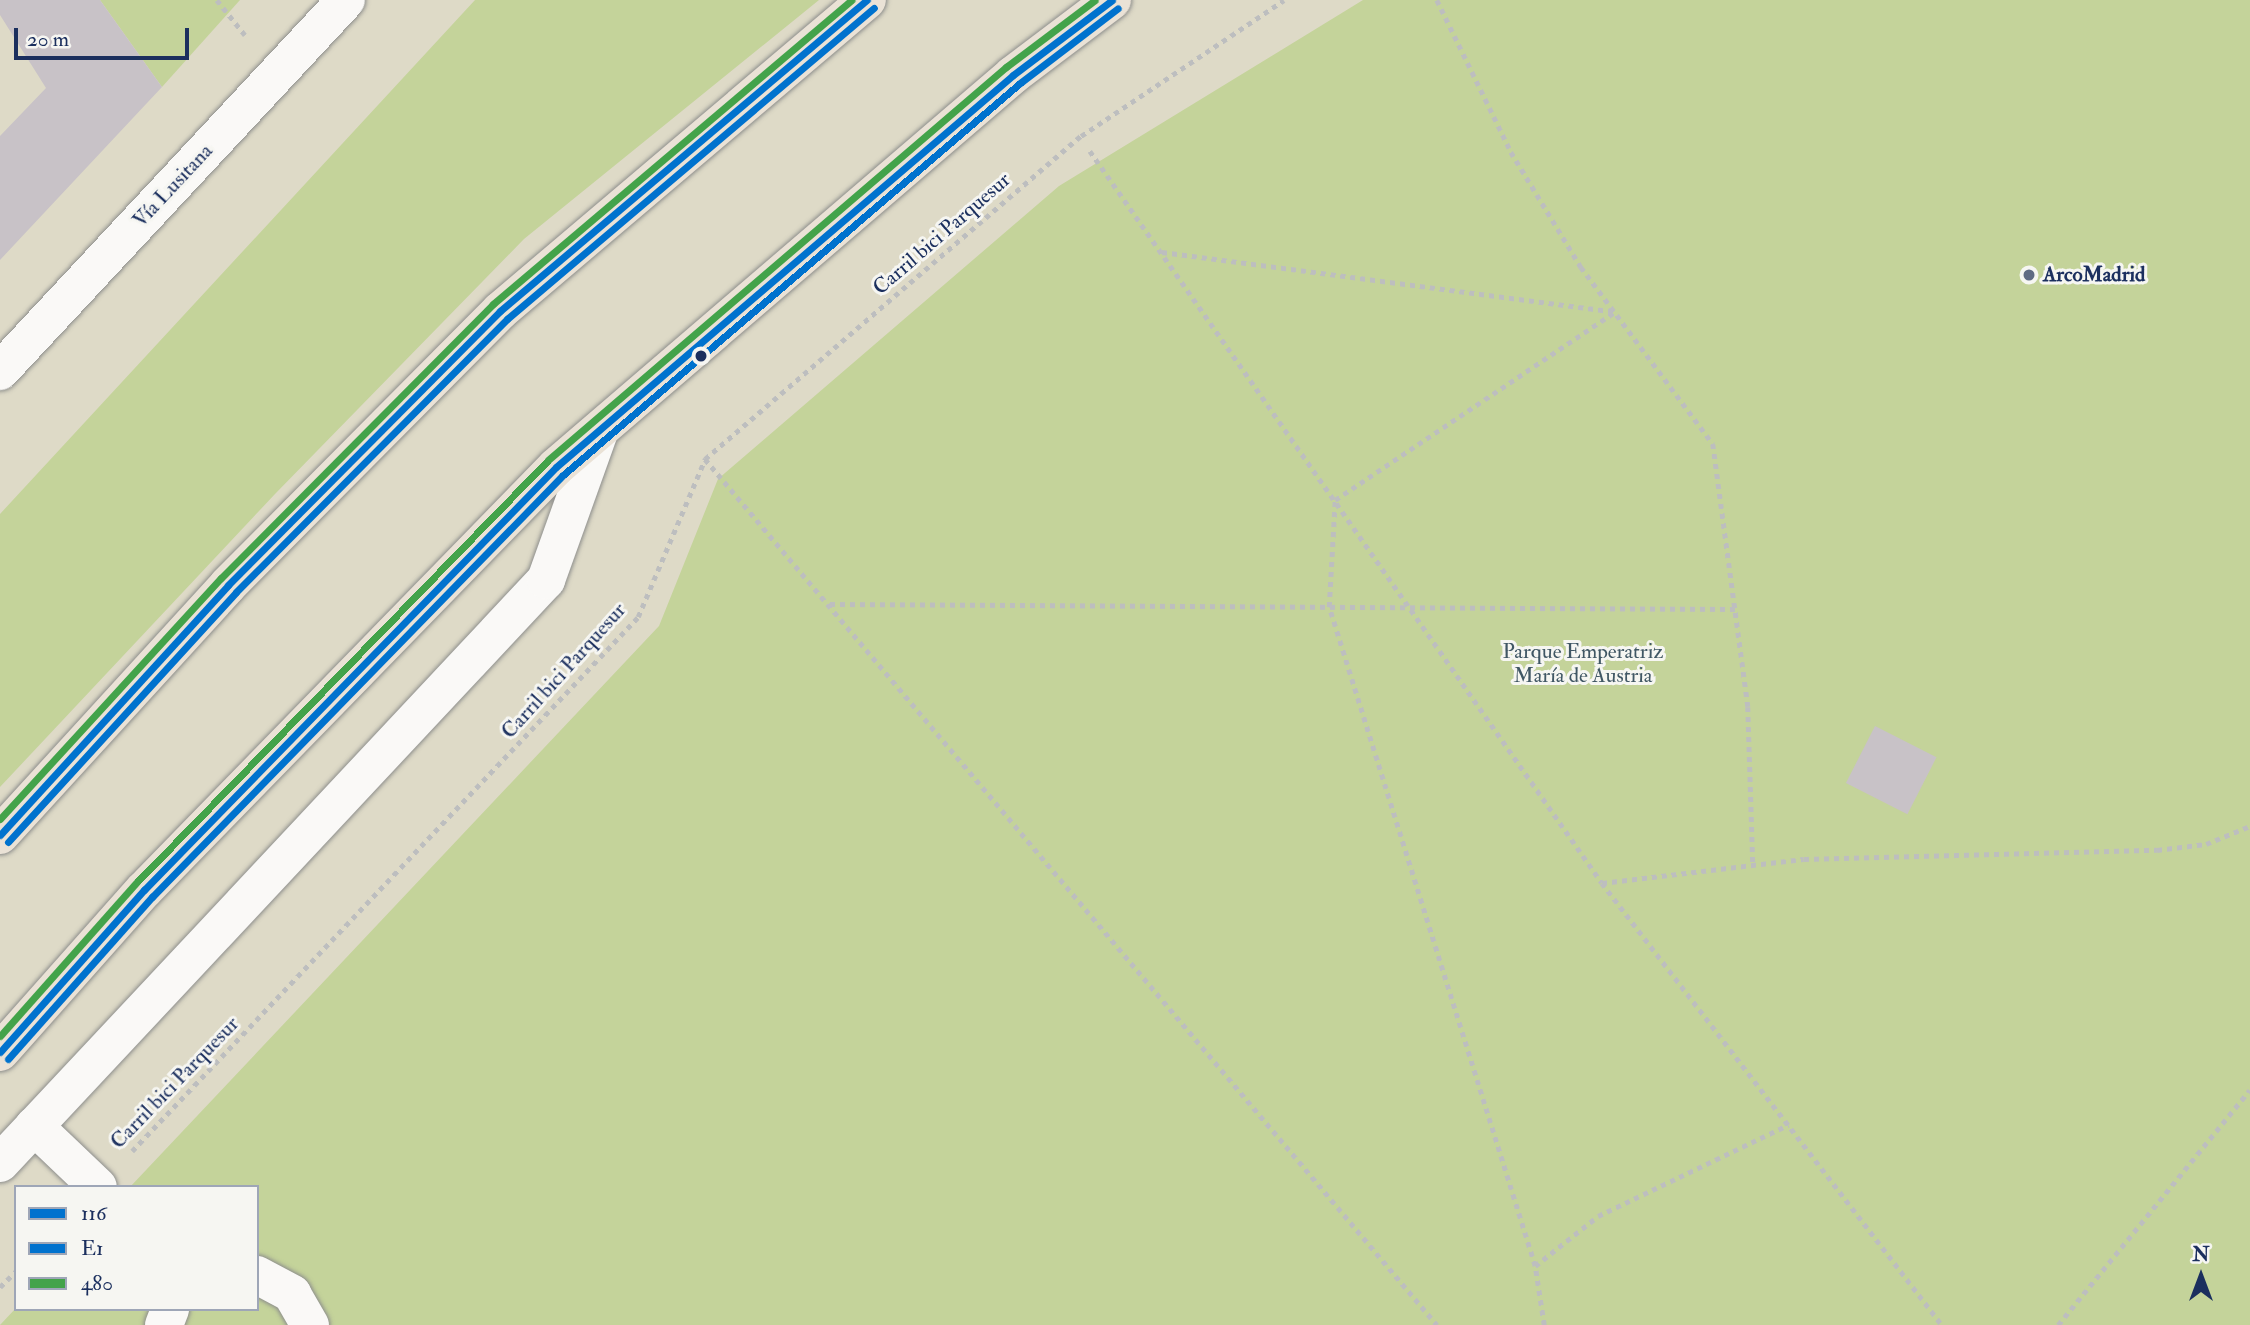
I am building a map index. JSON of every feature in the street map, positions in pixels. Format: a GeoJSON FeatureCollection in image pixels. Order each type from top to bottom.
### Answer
{"type":"FeatureCollection","features":[{"type":"Feature","properties":{"kind":"main road"},"geometry":{"type":"LineString","coordinates":[[0,835],[228,585],[500,311],[867,0]]}},
{"type":"Feature","properties":{"kind":"main road"},"geometry":{"type":"LineString","coordinates":[[0,1052],[154,880],[556,467],[1013,75],[1112,0]]}},
{"type":"Feature","properties":{"kind":"street","name":"Vía Lusitana"},"geometry":{"type":"LineString","coordinates":[[0,372],[346,0]]}},
{"type":"Feature","properties":{"kind":"street"},"geometry":{"type":"LineString","coordinates":[[0,1163],[547,580],[599,432]]}},
{"type":"Feature","properties":{"kind":"street"},"geometry":{"type":"LineString","coordinates":[[34,1126],[96,1185]]}},
{"type":"Feature","properties":{"kind":"street"},"geometry":{"type":"LineString","coordinates":[[259,1276],[292,1294],[310,1325]]}},
{"type":"Feature","properties":{"kind":"path","name":"Carril bici Parquesur"},"geometry":{"type":"LineString","coordinates":[[127,1156],[638,617],[705,458],[1081,136],[1284,0]]}},
{"type":"Feature","properties":{"kind":"path"},"geometry":{"type":"LineString","coordinates":[[1437,0],[1511,152],[1581,267],[1713,444],[1748,707],[1753,865]]}},
{"type":"Feature","properties":{"kind":"path"},"geometry":{"type":"LineString","coordinates":[[1090,150],[1602,883],[1942,1325]]}},
{"type":"Feature","properties":{"kind":"path"},"geometry":{"type":"LineString","coordinates":[[1161,252],[1615,312]]}},
{"type":"Feature","properties":{"kind":"path"},"geometry":{"type":"LineString","coordinates":[[1335,500],[1615,312]]}},
{"type":"Feature","properties":{"kind":"path"},"geometry":{"type":"LineString","coordinates":[[705,458],[1437,1325]]}},
{"type":"Feature","properties":{"kind":"path"},"geometry":{"type":"LineString","coordinates":[[1335,500],[1329,607],[1535,1266],[1544,1325]]}},
{"type":"Feature","properties":{"kind":"path"},"geometry":{"type":"LineString","coordinates":[[829,604],[1735,609]]}},
{"type":"Feature","properties":{"kind":"path"},"geometry":{"type":"LineString","coordinates":[[1602,883],[1753,865],[1949,852],[2157,850],[2206,844],[2250,826]]}},
{"type":"Feature","properties":{"kind":"path"},"geometry":{"type":"LineString","coordinates":[[2058,1325],[2250,1090]]}},
{"type":"Feature","properties":{"kind":"path"},"geometry":{"type":"LineString","coordinates":[[1535,1266],[1598,1216],[1788,1125]]}},
{"type":"Feature","properties":{"kind":"path"},"geometry":{"type":"LineString","coordinates":[[0,1287],[14,1273]]}},
{"type":"Feature","properties":{"kind":"green space"},"geometry":{"type":"Polygon","coordinates":[[[100,0],[240,0],[162,87],[100,0]]]}},
{"type":"Feature","properties":{"kind":"green space"},"geometry":{"type":"Polygon","coordinates":[[[475,0],[819,0],[524,239],[275,494],[0,787],[0,514],[475,0]]]}},
{"type":"Feature","properties":{"kind":"green space","name":"Parque Emperatriz María de Austria"},"geometry":{"type":"Polygon","coordinates":[[[1363,0],[2250,0],[2250,1325],[0,1325],[14,1310],[259,1311],[259,1185],[132,1185],[659,626],[718,479],[1059,186],[1363,0]]]}},
{"type":"Feature","properties":{"kind":"building"},"geometry":{"type":"Polygon","coordinates":[[[0,0],[100,0],[162,87],[0,260],[0,136],[46,88],[0,15],[0,0]]]}},
{"type":"Feature","properties":{"kind":"building"},"geometry":{"type":"Polygon","coordinates":[[[1875,726],[1936,757],[1907,814],[1846,783],[1875,726]]]}},
{"type":"Feature","properties":{"kind":"transit line","name":"480"},"geometry":{"type":"LineString","coordinates":[[0,819],[221,578],[493,304],[851,0]]}},
{"type":"Feature","properties":{"kind":"transit line","name":"116"},"geometry":{"type":"LineString","coordinates":[[0,835],[228,585],[500,311],[867,0]]}},
{"type":"Feature","properties":{"kind":"transit line","name":"480"},"geometry":{"type":"LineString","coordinates":[[0,1036],[136,883],[548,460],[1006,67],[1095,0]]}},
{"type":"Feature","properties":{"kind":"transit line","name":"116"},"geometry":{"type":"LineString","coordinates":[[0,1052],[144,890],[556,467],[1013,75],[1112,0]]}},
{"type":"Feature","properties":{"kind":"transit line","name":"E1"},"geometry":{"type":"LineString","coordinates":[[8,842],[236,592],[507,319],[874,8]]}},
{"type":"Feature","properties":{"kind":"transit line","name":"E1"},"geometry":{"type":"LineString","coordinates":[[8,1059],[152,897],[563,475],[1020,83],[1118,8]]}},
{"type":"Feature","properties":{"kind":"place","name":"ArcoMadrid"},"geometry":{"type":"Point","coordinates":[2029,275]}}]}
